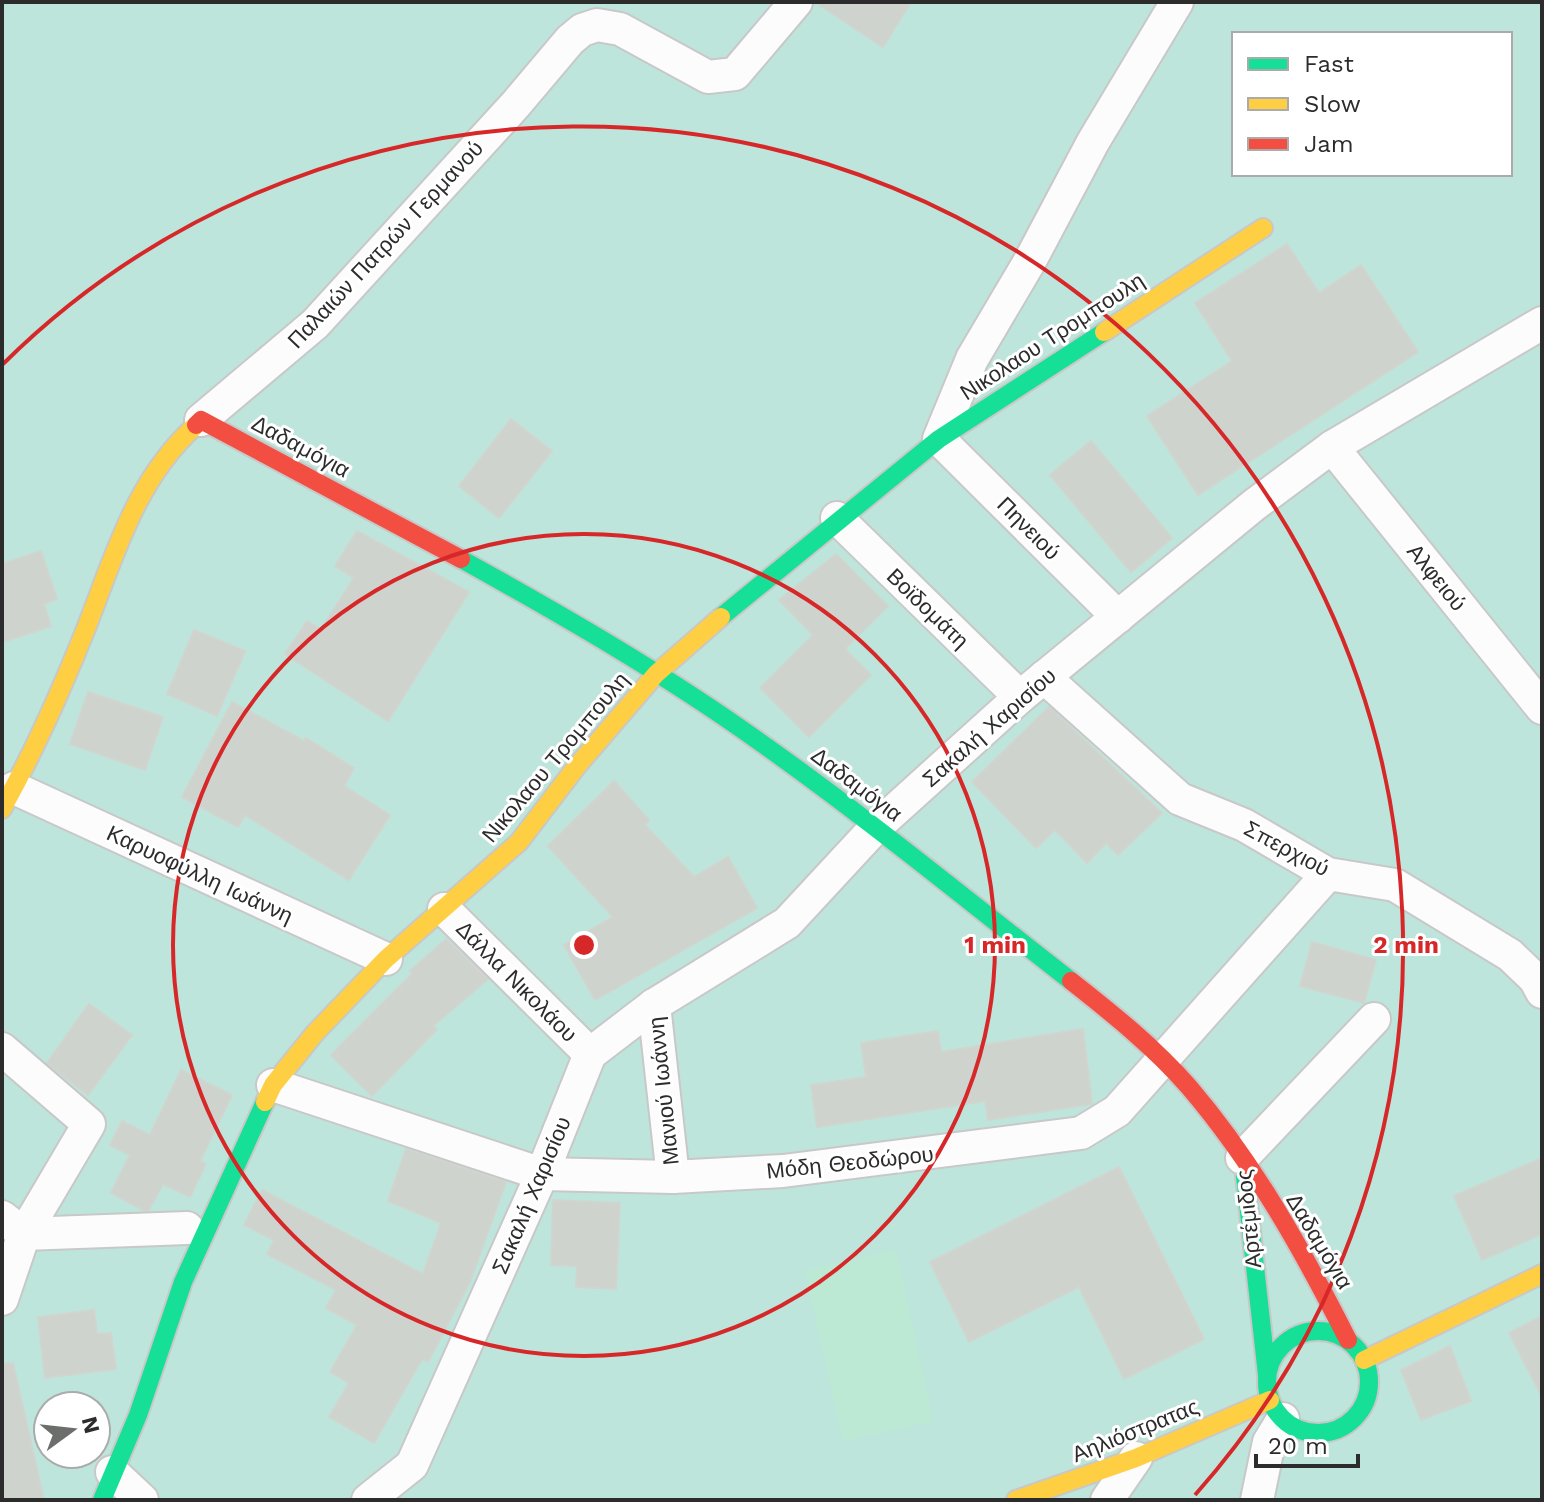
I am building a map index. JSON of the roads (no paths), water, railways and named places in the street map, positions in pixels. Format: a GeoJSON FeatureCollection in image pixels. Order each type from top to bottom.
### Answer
{"type":"FeatureCollection","features":[{"type":"Feature","properties":{"kind":"street","name":"Παλαιών Πατρών Γερμανού"},"geometry":{"type":"LineString","coordinates":[[8,799],[86,626],[122,532],[176,440],[315,324],[516,104],[570,40],[582,30],[597,25],[620,29],[708,77],[725,78],[735,74],[796,2]]}},
{"type":"Feature","properties":{"kind":"street"},"geometry":{"type":"LineString","coordinates":[[939,439],[972,359],[1031,259],[1093,142],[1177,2]]}},
{"type":"Feature","properties":{"kind":"street","name":"Νικολαου Τρομπουλη"},"geometry":{"type":"LineString","coordinates":[[107,1486],[138,1415],[183,1282],[273,1085],[315,1033],[386,959],[519,842],[577,766],[656,674],[837,518],[939,439],[1263,228]]}},
{"type":"Feature","properties":{"kind":"street","name":"Σακαλή Χαρισίου"},"geometry":{"type":"LineString","coordinates":[[368,1500],[412,1465],[542,1174],[590,1054],[654,1005],[787,923],[875,828],[1032,687],[1254,505],[1332,447],[1542,323]]}},
{"type":"Feature","properties":{"kind":"street","name":"Δαδαμόγια"},"geometry":{"type":"LineString","coordinates":[[201,420],[461,557],[656,674],[791,765],[1091,996],[1162,1059],[1215,1120],[1242,1158],[1328,1299],[1348,1340]]}},
{"type":"Feature","properties":{"kind":"street","name":"Πηνειού"},"geometry":{"type":"LineString","coordinates":[[939,439],[1118,617]]}},
{"type":"Feature","properties":{"kind":"street","name":"Αλφειού"},"geometry":{"type":"LineString","coordinates":[[1332,447],[1542,708]]}},
{"type":"Feature","properties":{"kind":"street","name":"Βοϊδομάτη"},"geometry":{"type":"LineString","coordinates":[[837,518],[1032,687]]}},
{"type":"Feature","properties":{"kind":"street","name":"Σπερχιού"},"geometry":{"type":"LineString","coordinates":[[1032,687],[1180,799],[1244,825],[1328,874],[1395,885],[1510,955],[1540,982]]}},
{"type":"Feature","properties":{"kind":"street","name":"Καρυοφύλλη Ιωάννη"},"geometry":{"type":"LineString","coordinates":[[8,799],[386,959]]}},
{"type":"Feature","properties":{"kind":"street","name":"Μόδη Θεοδώρου"},"geometry":{"type":"LineString","coordinates":[[273,1085],[542,1174],[673,1177],[783,1171],[1081,1133],[1117,1111],[1328,874]]}},
{"type":"Feature","properties":{"kind":"street","name":"Δάλλα Νικολάου"},"geometry":{"type":"LineString","coordinates":[[444,909],[590,1054]]}},
{"type":"Feature","properties":{"kind":"street","name":"Μανιού Ιωάννη"},"geometry":{"type":"LineString","coordinates":[[654,1005],[673,1177]]}},
{"type":"Feature","properties":{"kind":"street","name":"Αρτέμιδος"},"geometry":{"type":"LineString","coordinates":[[1267,1375],[1257,1329],[1252,1222],[1242,1158],[1374,1019]]}},
{"type":"Feature","properties":{"kind":"street"},"geometry":{"type":"LineString","coordinates":[[2,1049],[89,1124],[13,1225],[2,1299]]}},
{"type":"Feature","properties":{"kind":"street"},"geometry":{"type":"LineString","coordinates":[[13,1225],[187,1228]]}},
{"type":"Feature","properties":{"kind":"street"},"geometry":{"type":"LineString","coordinates":[[1364,1360],[1542,1274]]}},
{"type":"Feature","properties":{"kind":"street"},"geometry":{"type":"LineString","coordinates":[[1257,1500],[1276,1410],[1267,1375],[1283,1344],[1297,1335],[1314,1330],[1348,1340],[1364,1360],[1369,1377],[1367,1395],[1360,1411],[1348,1424],[1332,1431],[1314,1433],[1297,1429],[1276,1410]]}},
{"type":"Feature","properties":{"kind":"street","name":"Αηλιόστρατας"},"geometry":{"type":"LineString","coordinates":[[1016,1500],[1276,1410]]}},
{"type":"Feature","properties":{"kind":"street"},"geometry":{"type":"LineString","coordinates":[[1107,1500],[1136,1458]]}},
{"type":"Feature","properties":{"kind":"street"},"geometry":{"type":"LineString","coordinates":[[107,1486],[142,1500]]}}]}
